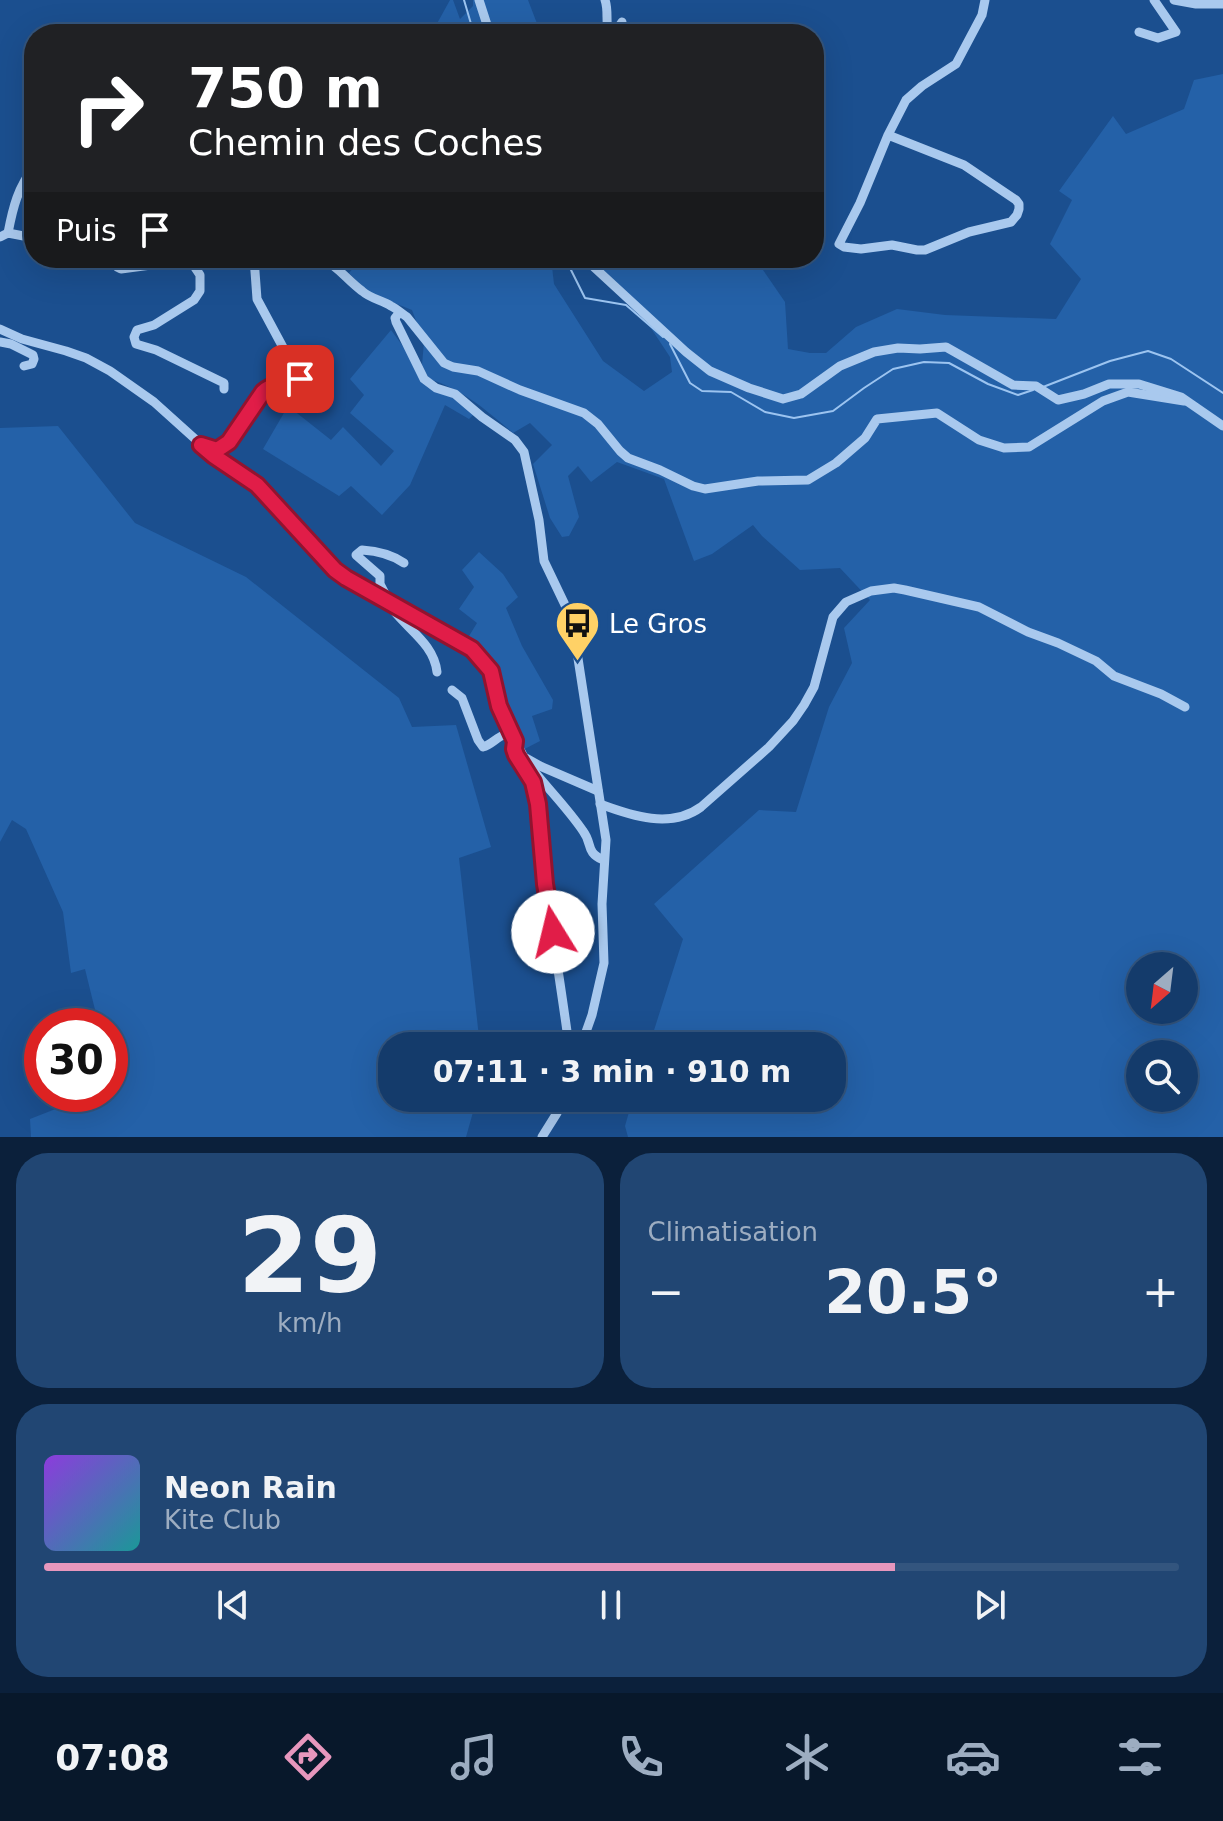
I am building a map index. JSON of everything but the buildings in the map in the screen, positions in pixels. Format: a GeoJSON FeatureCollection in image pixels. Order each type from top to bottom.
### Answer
{"type":"FeatureCollection","features":[{"type":"Feature","properties":{"kind":"street"},"geometry":{"type":"LineString","coordinates":[[479,0],[487,24]]}},
{"type":"Feature","properties":{"kind":"street"},"geometry":{"type":"LineString","coordinates":[[605,0],[606,24]]}},
{"type":"Feature","properties":{"kind":"street"},"geometry":{"type":"LineString","coordinates":[[888,135],[964,165],[1016,200],[1019,204],[1017,215],[1011,222],[969,232],[925,250],[892,245],[861,249],[841,246],[839,242],[860,203],[888,135],[906,100],[956,64],[982,15],[985,0]]}},
{"type":"Feature","properties":{"kind":"street"},"geometry":{"type":"LineString","coordinates":[[1139,32],[1158,38],[1176,32],[1154,0]]}},
{"type":"Feature","properties":{"kind":"street"},"geometry":{"type":"LineString","coordinates":[[1174,0],[1223,4]]}},
{"type":"Feature","properties":{"kind":"street"},"geometry":{"type":"LineString","coordinates":[[24,179],[4,235],[24,237]]}},
{"type":"Feature","properties":{"kind":"street"},"geometry":{"type":"LineString","coordinates":[[195,268],[200,275],[200,291],[194,300],[154,325],[137,330],[134,341],[224,383],[224,389]]}},
{"type":"Feature","properties":{"kind":"street"},"geometry":{"type":"LineString","coordinates":[[201,445],[217,450],[229,442],[270,386],[295,387],[299,384],[300,379],[257,299],[255,268]]}},
{"type":"Feature","properties":{"kind":"street"},"geometry":{"type":"LineString","coordinates":[[337,268],[360,291],[393,306],[407,317],[444,363],[478,371],[584,413],[628,458],[705,489],[758,481],[808,480],[856,446],[877,419],[937,413],[979,440],[1004,448],[1029,447],[1103,401],[1128,392],[1184,401]]}},
{"type":"Feature","properties":{"kind":"street"},"geometry":{"type":"LineString","coordinates":[[595,268],[710,371],[783,399],[801,394],[840,366],[874,352],[946,347],[1013,385],[1036,386],[1058,400],[1109,384],[1139,384],[1181,397],[1223,426]]}},
{"type":"Feature","properties":{"kind":"street"},"geometry":{"type":"LineString","coordinates":[[399,313],[396,322],[424,379],[436,388],[455,394],[515,440],[524,452],[539,520],[544,561],[573,626],[606,840],[602,904],[604,963],[586,1032]]}},
{"type":"Feature","properties":{"kind":"street"},"geometry":{"type":"LineString","coordinates":[[0,329],[22,339],[76,354],[110,371],[161,408],[214,456],[257,485],[335,570],[472,649],[485,662],[494,681],[499,706],[524,757],[584,832],[590,852],[603,860]]}},
{"type":"Feature","properties":{"kind":"street"},"geometry":{"type":"LineString","coordinates":[[0,342],[33,355],[32,364],[24,366]]}},
{"type":"Feature","properties":{"kind":"street"},"geometry":{"type":"LineString","coordinates":[[404,563],[380,552],[362,550],[356,555],[380,576],[382,588],[394,611],[431,652],[437,672]]}},
{"type":"Feature","properties":{"kind":"street"},"geometry":{"type":"LineString","coordinates":[[600,804],[667,820],[692,814],[701,807],[769,747],[793,721],[814,687],[833,617],[846,602],[871,591],[905,590],[979,607],[1040,638],[1096,661],[1114,676],[1185,707]]}},
{"type":"Feature","properties":{"kind":"street"},"geometry":{"type":"LineString","coordinates":[[452,690],[462,698],[483,747],[504,735],[515,741]]}},
{"type":"Feature","properties":{"kind":"street"},"geometry":{"type":"LineString","coordinates":[[515,741],[516,755],[533,782],[538,804],[545,884],[567,1032]]}},
{"type":"Feature","properties":{"kind":"street"},"geometry":{"type":"LineString","coordinates":[[524,757],[598,791]]}},
{"type":"Feature","properties":{"kind":"street"},"geometry":{"type":"LineString","coordinates":[[542,1137],[557,1112]]}},
{"type":"Feature","properties":{"kind":"shaded area"},"geometry":{"type":"Polygon","coordinates":[[[450,0],[453,0],[460,19],[473,6],[473,0],[528,0],[537,24],[437,24],[450,0]]]}},
{"type":"Feature","properties":{"kind":"shaded area"},"geometry":{"type":"Polygon","coordinates":[[[1223,74],[1223,1137],[628,1137],[625,1126],[629,1112],[846,1112],[846,1032],[653,1032],[683,939],[654,904],[759,810],[796,812],[829,707],[852,663],[844,628],[870,600],[840,568],[800,570],[753,525],[712,554],[694,561],[664,479],[617,462],[591,482],[578,466],[568,476],[579,517],[569,536],[562,537],[550,518],[533,464],[552,445],[530,423],[513,433],[464,395],[429,379],[422,365],[424,342],[412,310],[367,292],[349,273],[353,268],[552,268],[554,284],[603,361],[644,391],[672,372],[670,357],[641,313],[592,268],[763,270],[785,302],[788,349],[810,353],[826,353],[856,327],[897,309],[945,315],[1056,319],[1081,279],[1050,244],[1072,200],[1059,191],[1113,116],[1126,134],[1184,109],[1194,80],[1223,74]]]}},
{"type":"Feature","properties":{"kind":"shaded area"},"geometry":{"type":"Polygon","coordinates":[[[391,330],[405,349],[422,383],[454,397],[474,414],[469,419],[445,405],[410,485],[382,515],[351,486],[339,496],[263,449],[288,406],[331,440],[343,427],[381,466],[394,451],[350,413],[364,395],[350,379],[391,330]]]}},
{"type":"Feature","properties":{"kind":"shaded area"},"geometry":{"type":"Polygon","coordinates":[[[58,426],[135,523],[246,577],[399,698],[412,727],[456,725],[491,847],[459,858],[478,1032],[378,1032],[378,1112],[473,1112],[466,1137],[31,1137],[30,1119],[48,1112],[128,1112],[128,1008],[95,1008],[85,969],[71,973],[63,912],[26,829],[12,820],[0,842],[0,428],[58,426]]]}},
{"type":"Feature","properties":{"kind":"shaded area"},"geometry":{"type":"Polygon","coordinates":[[[479,552],[503,574],[518,597],[506,608],[522,646],[553,700],[552,709],[532,716],[540,741],[513,755],[499,672],[466,641],[477,623],[459,609],[474,587],[462,570],[479,552]]]}},
{"type":"Feature","properties":{"kind":"waterway"},"geometry":{"type":"LineString","coordinates":[[464,0],[471,24]]}},
{"type":"Feature","properties":{"kind":"waterway"},"geometry":{"type":"LineString","coordinates":[[570,268],[585,298],[626,305],[663,337]]}},
{"type":"Feature","properties":{"kind":"waterway"},"geometry":{"type":"LineString","coordinates":[[670,344],[690,383],[702,391],[731,392],[765,412],[794,418],[833,411],[893,369],[924,362],[949,363],[988,384],[1018,395],[1033,390]]}},
{"type":"Feature","properties":{"kind":"waterway"},"geometry":{"type":"LineString","coordinates":[[1043,387],[1110,361],[1148,351],[1171,359],[1223,393]]}},
{"type":"Feature","properties":{"kind":"place","name":"Le Gros"},"geometry":{"type":"Point","coordinates":[578,663]}},
{"type":"Feature","properties":{"kind":"route"},"geometry":{"type":"LineString","coordinates":[[300,379],[295,387],[270,386],[229,442],[217,450],[201,445],[257,485],[335,570],[472,649],[485,662],[491,671],[499,706],[515,741],[516,755],[533,782],[553,932]]}}]}
